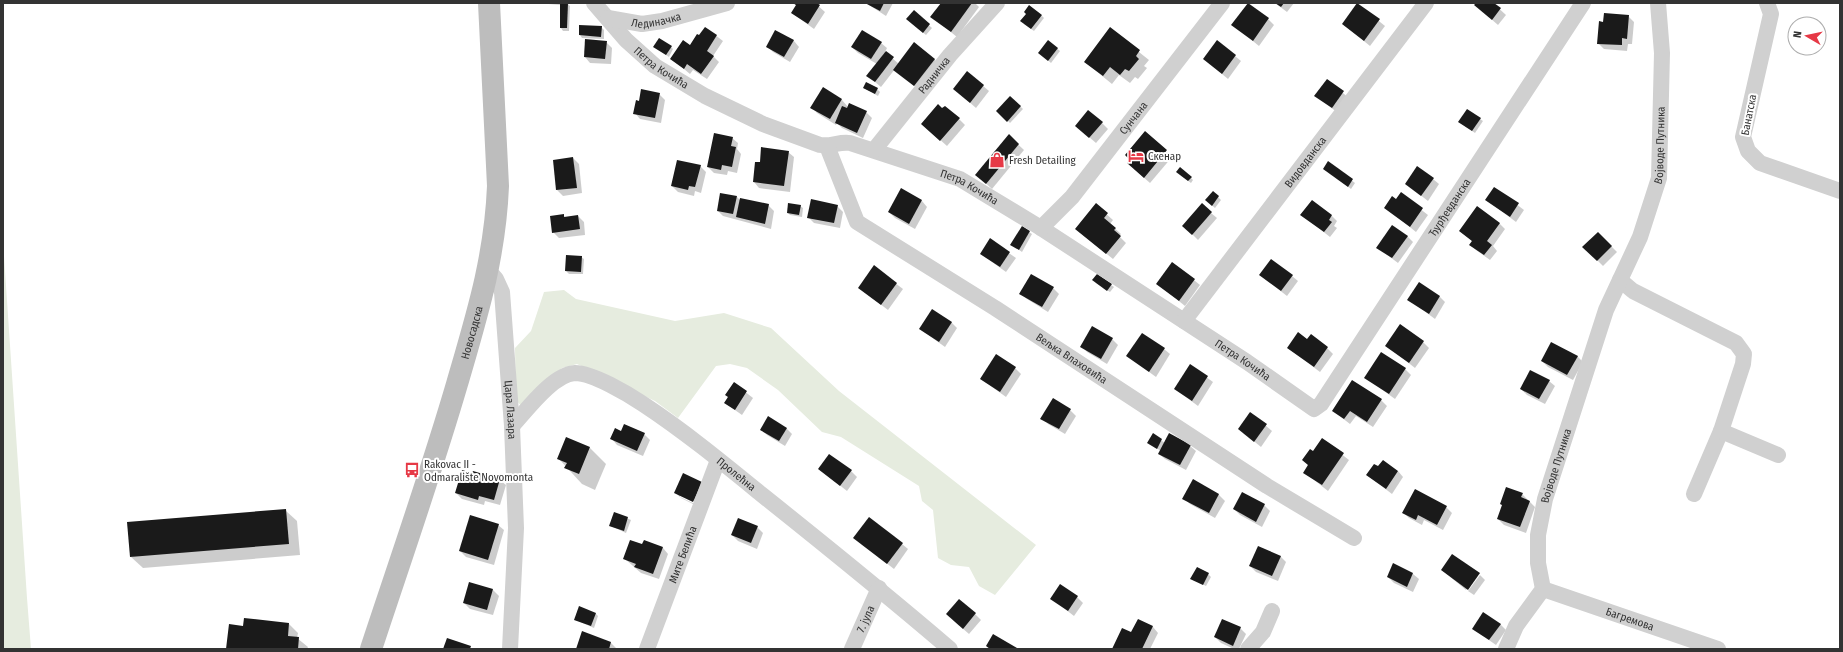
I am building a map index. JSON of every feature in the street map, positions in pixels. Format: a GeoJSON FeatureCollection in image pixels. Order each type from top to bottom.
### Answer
{"type":"FeatureCollection","features":[{"type":"Feature","properties":{"kind":"main road","name":"Новосадска"},"geometry":{"type":"LineString","coordinates":[[371,649],[438,446],[488,271],[497,214],[498,186],[489,3]]}},
{"type":"Feature","properties":{"kind":"street","name":"Петра Кочића"},"geometry":{"type":"LineString","coordinates":[[594,3],[626,40],[650,63],[699,92],[763,124],[820,145],[827,146],[843,142],[874,150],[960,179],[1041,228],[1184,321],[1314,409]]}},
{"type":"Feature","properties":{"kind":"street","name":"Лединачка"},"geometry":{"type":"LineString","coordinates":[[608,18],[628,23],[642,24],[662,21],[727,3]]}},
{"type":"Feature","properties":{"kind":"street","name":"Радничка"},"geometry":{"type":"LineString","coordinates":[[874,150],[950,55],[997,3]]}},
{"type":"Feature","properties":{"kind":"street","name":"Сунчана"},"geometry":{"type":"LineString","coordinates":[[1041,228],[1072,197],[1222,3]]}},
{"type":"Feature","properties":{"kind":"street","name":"Видовданска"},"geometry":{"type":"LineString","coordinates":[[1184,321],[1426,3]]}},
{"type":"Feature","properties":{"kind":"street","name":"Ђурђевданска"},"geometry":{"type":"LineString","coordinates":[[1314,409],[1322,404],[1583,3]]}},
{"type":"Feature","properties":{"kind":"street","name":"Војводе Путника"},"geometry":{"type":"LineString","coordinates":[[1543,589],[1538,563],[1538,535],[1545,499],[1606,310],[1640,237],[1659,178],[1662,53],[1658,3]]}},
{"type":"Feature","properties":{"kind":"street","name":"Банатска"},"geometry":{"type":"LineString","coordinates":[[1767,3],[1771,14],[1743,137],[1748,151],[1760,163],[1840,191]]}},
{"type":"Feature","properties":{"kind":"street","name":"Вељка Влаховића"},"geometry":{"type":"LineString","coordinates":[[827,146],[857,222],[995,308],[1267,486],[1354,538]]}},
{"type":"Feature","properties":{"kind":"street","name":"Цара Лазара"},"geometry":{"type":"LineString","coordinates":[[488,271],[496,279],[502,292],[512,426],[516,528],[510,649]]}},
{"type":"Feature","properties":{"kind":"street"},"geometry":{"type":"LineString","coordinates":[[1620,280],[1633,291],[1736,343],[1744,354],[1743,364],[1720,431],[1694,494]]}},
{"type":"Feature","properties":{"kind":"street","name":"Пролећна"},"geometry":{"type":"LineString","coordinates":[[512,426],[553,382],[568,374],[582,374],[613,388],[643,404],[718,460],[879,588],[950,649]]}},
{"type":"Feature","properties":{"kind":"street"},"geometry":{"type":"LineString","coordinates":[[1720,431],[1778,455]]}},
{"type":"Feature","properties":{"kind":"street","name":"Мите Белића"},"geometry":{"type":"LineString","coordinates":[[647,649],[718,460]]}},
{"type":"Feature","properties":{"kind":"street","name":"7. јула"},"geometry":{"type":"LineString","coordinates":[[852,649],[879,588]]}},
{"type":"Feature","properties":{"kind":"street"},"geometry":{"type":"LineString","coordinates":[[1506,649],[1516,626],[1543,589]]}},
{"type":"Feature","properties":{"kind":"street","name":"Багремова"},"geometry":{"type":"LineString","coordinates":[[1543,589],[1718,649]]}},
{"type":"Feature","properties":{"kind":"street"},"geometry":{"type":"LineString","coordinates":[[1248,649],[1263,632],[1272,611]]}},
{"type":"Feature","properties":{"kind":"shaded area"},"geometry":{"type":"Polygon","coordinates":[[[3,241],[27,598],[31,649],[3,649],[3,241]]]}},
{"type":"Feature","properties":{"kind":"shaded area"},"geometry":{"type":"Polygon","coordinates":[[[564,290],[576,299],[675,321],[724,313],[771,328],[839,391],[1036,545],[995,595],[979,586],[969,567],[951,565],[938,558],[933,510],[922,501],[919,486],[841,437],[822,432],[778,390],[747,368],[730,364],[716,366],[678,418],[655,401],[577,364],[562,368],[523,408],[516,400],[515,348],[531,331],[544,292],[564,290]]]}},
{"type":"Feature","properties":{"kind":"building"},"geometry":{"type":"Polygon","coordinates":[[[560,3],[568,3],[567,28],[560,28],[560,3]]]}},
{"type":"Feature","properties":{"kind":"building"},"geometry":{"type":"Polygon","coordinates":[[[793,3],[817,3],[820,5],[808,24],[791,13],[796,5],[793,3]]]}},
{"type":"Feature","properties":{"kind":"building"},"geometry":{"type":"Polygon","coordinates":[[[865,3],[884,3],[880,11],[865,3]]]}},
{"type":"Feature","properties":{"kind":"building"},"geometry":{"type":"Polygon","coordinates":[[[941,3],[972,3],[951,32],[930,17],[941,3]]]}},
{"type":"Feature","properties":{"kind":"building"},"geometry":{"type":"Polygon","coordinates":[[[1248,3],[1269,18],[1253,41],[1231,25],[1248,3]]]}},
{"type":"Feature","properties":{"kind":"building"},"geometry":{"type":"Polygon","coordinates":[[[1275,3],[1284,3],[1281,7],[1275,3]]]}},
{"type":"Feature","properties":{"kind":"building"},"geometry":{"type":"Polygon","coordinates":[[[1357,3],[1380,19],[1364,41],[1342,24],[1357,3]]]}},
{"type":"Feature","properties":{"kind":"building"},"geometry":{"type":"Polygon","coordinates":[[[1476,3],[1494,3],[1501,8],[1492,20],[1474,5],[1476,3]]]}},
{"type":"Feature","properties":{"kind":"building"},"geometry":{"type":"Polygon","coordinates":[[[1029,5],[1042,15],[1031,29],[1020,21],[1026,14],[1024,12],[1029,5]]]}},
{"type":"Feature","properties":{"kind":"building"},"geometry":{"type":"Polygon","coordinates":[[[914,10],[930,24],[923,33],[906,19],[914,10]]]}},
{"type":"Feature","properties":{"kind":"building"},"geometry":{"type":"Polygon","coordinates":[[[1604,13],[1629,15],[1627,39],[1622,38],[1622,45],[1597,44],[1599,21],[1603,22],[1604,13]]]}},
{"type":"Feature","properties":{"kind":"building"},"geometry":{"type":"Polygon","coordinates":[[[579,25],[602,26],[601,37],[579,35],[579,25]]]}},
{"type":"Feature","properties":{"kind":"building"},"geometry":{"type":"Polygon","coordinates":[[[705,27],[717,35],[707,51],[714,56],[701,74],[687,64],[684,69],[670,59],[683,40],[690,45],[697,34],[699,35],[705,27]]]}},
{"type":"Feature","properties":{"kind":"building"},"geometry":{"type":"Polygon","coordinates":[[[1110,27],[1140,50],[1136,56],[1139,59],[1129,71],[1125,69],[1120,75],[1110,67],[1103,76],[1084,62],[1110,27]]]}},
{"type":"Feature","properties":{"kind":"building"},"geometry":{"type":"Polygon","coordinates":[[[775,30],[794,40],[784,57],[766,47],[775,30]]]}},
{"type":"Feature","properties":{"kind":"building"},"geometry":{"type":"Polygon","coordinates":[[[862,30],[882,42],[871,59],[851,47],[862,30]]]}},
{"type":"Feature","properties":{"kind":"building"},"geometry":{"type":"Polygon","coordinates":[[[659,38],[672,46],[666,55],[653,47],[659,38]]]}},
{"type":"Feature","properties":{"kind":"building"},"geometry":{"type":"Polygon","coordinates":[[[585,39],[607,41],[605,59],[584,57],[585,39]]]}},
{"type":"Feature","properties":{"kind":"building"},"geometry":{"type":"Polygon","coordinates":[[[1048,40],[1058,48],[1048,61],[1038,53],[1048,40]]]}},
{"type":"Feature","properties":{"kind":"building"},"geometry":{"type":"Polygon","coordinates":[[[1217,40],[1236,55],[1222,74],[1203,59],[1217,40]]]}},
{"type":"Feature","properties":{"kind":"building"},"geometry":{"type":"Polygon","coordinates":[[[914,42],[935,59],[914,86],[893,70],[914,42]]]}},
{"type":"Feature","properties":{"kind":"building"},"geometry":{"type":"Polygon","coordinates":[[[886,51],[894,57],[875,82],[866,76],[886,51]]]}},
{"type":"Feature","properties":{"kind":"building"},"geometry":{"type":"Polygon","coordinates":[[[967,71],[984,85],[970,103],[953,89],[967,71]]]}},
{"type":"Feature","properties":{"kind":"building"},"geometry":{"type":"Polygon","coordinates":[[[1327,79],[1344,91],[1332,108],[1314,96],[1327,79]]]}},
{"type":"Feature","properties":{"kind":"building"},"geometry":{"type":"Polygon","coordinates":[[[866,82],[878,88],[875,94],[863,88],[866,82]]]}},
{"type":"Feature","properties":{"kind":"building"},"geometry":{"type":"Polygon","coordinates":[[[823,87],[842,99],[830,119],[810,108],[823,87]]]}},
{"type":"Feature","properties":{"kind":"building"},"geometry":{"type":"Polygon","coordinates":[[[641,89],[660,93],[655,118],[633,114],[636,100],[639,101],[641,89]]]}},
{"type":"Feature","properties":{"kind":"building"},"geometry":{"type":"Polygon","coordinates":[[[1010,96],[1021,106],[1007,122],[996,111],[1010,96]]]}},
{"type":"Feature","properties":{"kind":"building"},"geometry":{"type":"Polygon","coordinates":[[[849,103],[867,111],[857,133],[835,123],[842,106],[847,108],[849,103]]]}},
{"type":"Feature","properties":{"kind":"building"},"geometry":{"type":"Polygon","coordinates":[[[938,104],[942,108],[945,106],[960,118],[940,141],[921,124],[938,104]]]}},
{"type":"Feature","properties":{"kind":"building"},"geometry":{"type":"Polygon","coordinates":[[[1467,109],[1481,118],[1472,131],[1458,122],[1467,109]]]}},
{"type":"Feature","properties":{"kind":"building"},"geometry":{"type":"Polygon","coordinates":[[[1088,110],[1103,122],[1089,138],[1075,126],[1088,110]]]}},
{"type":"Feature","properties":{"kind":"building"},"geometry":{"type":"Polygon","coordinates":[[[1145,131],[1167,150],[1144,178],[1127,163],[1130,160],[1125,155],[1145,131]]]}},
{"type":"Feature","properties":{"kind":"building"},"geometry":{"type":"Polygon","coordinates":[[[714,133],[733,137],[731,146],[736,147],[732,167],[722,165],[721,170],[707,167],[714,133]]]}},
{"type":"Feature","properties":{"kind":"building","name":"Fresh Detailing"},"geometry":{"type":"Polygon","coordinates":[[[1009,134],[1019,144],[986,184],[975,175],[1009,134]]]}},
{"type":"Feature","properties":{"kind":"building"},"geometry":{"type":"Polygon","coordinates":[[[761,147],[789,151],[784,186],[753,182],[755,162],[760,162],[761,147]]]}},
{"type":"Feature","properties":{"kind":"building"},"geometry":{"type":"Polygon","coordinates":[[[573,157],[577,188],[556,190],[553,160],[573,157]]]}},
{"type":"Feature","properties":{"kind":"building"},"geometry":{"type":"Polygon","coordinates":[[[677,160],[701,165],[695,187],[689,186],[688,190],[671,186],[677,160]]]}},
{"type":"Feature","properties":{"kind":"building"},"geometry":{"type":"Polygon","coordinates":[[[1328,161],[1353,179],[1348,187],[1323,169],[1328,161]]]}},
{"type":"Feature","properties":{"kind":"building"},"geometry":{"type":"Polygon","coordinates":[[[1417,166],[1434,178],[1421,196],[1405,184],[1417,166]]]}},
{"type":"Feature","properties":{"kind":"building"},"geometry":{"type":"Polygon","coordinates":[[[1180,167],[1192,177],[1188,181],[1176,172],[1180,167]]]}},
{"type":"Feature","properties":{"kind":"building"},"geometry":{"type":"Polygon","coordinates":[[[1494,187],[1519,203],[1510,217],[1485,200],[1494,187]]]}},
{"type":"Feature","properties":{"kind":"building"},"geometry":{"type":"Polygon","coordinates":[[[901,188],[922,200],[909,224],[888,212],[901,188]]]}},
{"type":"Feature","properties":{"kind":"building"},"geometry":{"type":"Polygon","coordinates":[[[1213,191],[1219,196],[1212,206],[1205,200],[1213,191]]]}},
{"type":"Feature","properties":{"kind":"building"},"geometry":{"type":"Polygon","coordinates":[[[1401,192],[1423,208],[1410,227],[1384,208],[1392,196],[1396,199],[1401,192]]]}},
{"type":"Feature","properties":{"kind":"building"},"geometry":{"type":"Polygon","coordinates":[[[720,193],[737,196],[733,214],[717,211],[720,193]]]}},
{"type":"Feature","properties":{"kind":"building"},"geometry":{"type":"Polygon","coordinates":[[[740,198],[769,204],[765,224],[736,217],[740,198]]]}},
{"type":"Feature","properties":{"kind":"building"},"geometry":{"type":"Polygon","coordinates":[[[811,199],[838,205],[834,223],[807,218],[811,199]]]}},
{"type":"Feature","properties":{"kind":"building"},"geometry":{"type":"Polygon","coordinates":[[[1312,200],[1332,215],[1329,220],[1332,222],[1324,232],[1300,215],[1312,200]]]}},
{"type":"Feature","properties":{"kind":"building"},"geometry":{"type":"Polygon","coordinates":[[[788,203],[801,205],[799,215],[787,213],[788,203]]]}},
{"type":"Feature","properties":{"kind":"building"},"geometry":{"type":"Polygon","coordinates":[[[1096,203],[1108,213],[1104,218],[1116,228],[1114,230],[1121,236],[1106,254],[1075,229],[1096,203]]]}},
{"type":"Feature","properties":{"kind":"building"},"geometry":{"type":"Polygon","coordinates":[[[1202,203],[1212,212],[1192,235],[1182,226],[1202,203]]]}},
{"type":"Feature","properties":{"kind":"building"},"geometry":{"type":"Polygon","coordinates":[[[1477,206],[1500,223],[1487,241],[1492,245],[1484,255],[1469,245],[1472,241],[1459,231],[1477,206]]]}},
{"type":"Feature","properties":{"kind":"building"},"geometry":{"type":"Polygon","coordinates":[[[564,214],[564,217],[578,215],[580,229],[552,233],[550,216],[564,214]]]}},
{"type":"Feature","properties":{"kind":"building"},"geometry":{"type":"Polygon","coordinates":[[[1392,225],[1408,236],[1392,258],[1376,248],[1392,225]]]}},
{"type":"Feature","properties":{"kind":"building"},"geometry":{"type":"Polygon","coordinates":[[[1022,226],[1030,231],[1019,250],[1010,245],[1022,226]]]}},
{"type":"Feature","properties":{"kind":"building"},"geometry":{"type":"Polygon","coordinates":[[[1598,232],[1612,246],[1597,261],[1582,247],[1598,232]]]}},
{"type":"Feature","properties":{"kind":"building"},"geometry":{"type":"Polygon","coordinates":[[[990,238],[1010,252],[1000,267],[980,254],[990,238]]]}},
{"type":"Feature","properties":{"kind":"building"},"geometry":{"type":"Polygon","coordinates":[[[566,255],[582,256],[581,272],[565,271],[566,255]]]}},
{"type":"Feature","properties":{"kind":"building"},"geometry":{"type":"Polygon","coordinates":[[[1271,259],[1293,275],[1281,291],[1259,275],[1271,259]]]}},
{"type":"Feature","properties":{"kind":"building"},"geometry":{"type":"Polygon","coordinates":[[[1172,262],[1195,279],[1179,301],[1156,284],[1172,262]]]}},
{"type":"Feature","properties":{"kind":"building"},"geometry":{"type":"Polygon","coordinates":[[[874,265],[897,283],[881,305],[858,288],[874,265]]]}},
{"type":"Feature","properties":{"kind":"building"},"geometry":{"type":"Polygon","coordinates":[[[1031,274],[1054,287],[1042,307],[1019,294],[1031,274]]]}},
{"type":"Feature","properties":{"kind":"building"},"geometry":{"type":"Polygon","coordinates":[[[1097,274],[1112,284],[1107,291],[1092,280],[1097,274]]]}},
{"type":"Feature","properties":{"kind":"building"},"geometry":{"type":"Polygon","coordinates":[[[1419,282],[1440,296],[1429,314],[1407,300],[1419,282]]]}},
{"type":"Feature","properties":{"kind":"building"},"geometry":{"type":"Polygon","coordinates":[[[932,309],[952,322],[939,342],[919,329],[932,309]]]}},
{"type":"Feature","properties":{"kind":"building"},"geometry":{"type":"Polygon","coordinates":[[[1400,324],[1424,341],[1409,363],[1385,346],[1400,324]]]}},
{"type":"Feature","properties":{"kind":"building"},"geometry":{"type":"Polygon","coordinates":[[[1092,326],[1113,338],[1101,359],[1080,347],[1092,326]]]}},
{"type":"Feature","properties":{"kind":"building"},"geometry":{"type":"Polygon","coordinates":[[[1298,332],[1307,339],[1311,334],[1328,347],[1314,367],[1287,348],[1298,332]]]}},
{"type":"Feature","properties":{"kind":"building"},"geometry":{"type":"Polygon","coordinates":[[[1142,333],[1165,348],[1149,372],[1126,356],[1142,333]]]}},
{"type":"Feature","properties":{"kind":"building"},"geometry":{"type":"Polygon","coordinates":[[[1551,342],[1578,356],[1567,375],[1541,361],[1551,342]]]}},
{"type":"Feature","properties":{"kind":"building"},"geometry":{"type":"Polygon","coordinates":[[[1381,352],[1406,368],[1389,394],[1364,378],[1381,352]]]}},
{"type":"Feature","properties":{"kind":"building"},"geometry":{"type":"Polygon","coordinates":[[[996,354],[1016,367],[1000,392],[980,379],[996,354]]]}},
{"type":"Feature","properties":{"kind":"building"},"geometry":{"type":"Polygon","coordinates":[[[1190,364],[1208,376],[1192,401],[1174,389],[1190,364]]]}},
{"type":"Feature","properties":{"kind":"building"},"geometry":{"type":"Polygon","coordinates":[[[1530,370],[1550,380],[1539,399],[1520,389],[1530,370]]]}},
{"type":"Feature","properties":{"kind":"building"},"geometry":{"type":"Polygon","coordinates":[[[1352,380],[1382,399],[1367,422],[1350,411],[1344,419],[1332,411],[1352,380]]]}},
{"type":"Feature","properties":{"kind":"building"},"geometry":{"type":"Polygon","coordinates":[[[734,382],[747,391],[735,410],[724,403],[728,397],[725,395],[734,382]]]}},
{"type":"Feature","properties":{"kind":"building"},"geometry":{"type":"Polygon","coordinates":[[[1053,398],[1071,409],[1059,429],[1040,419],[1053,398]]]}},
{"type":"Feature","properties":{"kind":"building"},"geometry":{"type":"Polygon","coordinates":[[[1250,412],[1267,424],[1254,442],[1238,429],[1250,412]]]}},
{"type":"Feature","properties":{"kind":"building"},"geometry":{"type":"Polygon","coordinates":[[[768,416],[787,428],[779,441],[760,430],[768,416]]]}},
{"type":"Feature","properties":{"kind":"building"},"geometry":{"type":"Polygon","coordinates":[[[624,424],[645,433],[637,451],[610,439],[615,428],[621,431],[624,424]]]}},
{"type":"Feature","properties":{"kind":"building"},"geometry":{"type":"Polygon","coordinates":[[[1153,433],[1162,439],[1157,449],[1147,443],[1153,433]]]}},
{"type":"Feature","properties":{"kind":"building"},"geometry":{"type":"Polygon","coordinates":[[[1169,433],[1191,445],[1180,465],[1158,454],[1169,433]]]}},
{"type":"Feature","properties":{"kind":"building"},"geometry":{"type":"Polygon","coordinates":[[[566,437],[590,447],[579,474],[564,468],[567,463],[557,459],[566,437]]]}},
{"type":"Feature","properties":{"kind":"building"},"geometry":{"type":"Polygon","coordinates":[[[1322,438],[1344,453],[1322,485],[1303,473],[1308,465],[1302,460],[1310,449],[1313,451],[1322,438]]]}},
{"type":"Feature","properties":{"kind":"building"},"geometry":{"type":"Polygon","coordinates":[[[829,454],[852,470],[840,486],[818,469],[829,454]]]}},
{"type":"Feature","properties":{"kind":"building"},"geometry":{"type":"Polygon","coordinates":[[[1383,460],[1398,471],[1386,489],[1366,475],[1374,464],[1378,466],[1383,460]]]}},
{"type":"Feature","properties":{"kind":"building"},"geometry":{"type":"Polygon","coordinates":[[[462,470],[472,473],[473,471],[500,479],[494,500],[479,496],[478,500],[455,493],[462,470]]]}},
{"type":"Feature","properties":{"kind":"building"},"geometry":{"type":"Polygon","coordinates":[[[683,473],[702,482],[693,502],[674,493],[683,473]]]}},
{"type":"Feature","properties":{"kind":"building"},"geometry":{"type":"Polygon","coordinates":[[[1193,479],[1219,494],[1209,513],[1182,499],[1193,479]]]}},
{"type":"Feature","properties":{"kind":"building"},"geometry":{"type":"Polygon","coordinates":[[[1506,487],[1523,493],[1521,497],[1530,501],[1520,527],[1497,519],[1506,487]]]}},
{"type":"Feature","properties":{"kind":"building"},"geometry":{"type":"Polygon","coordinates":[[[1415,489],[1447,506],[1437,525],[1418,515],[1416,520],[1402,513],[1415,489]]]}},
{"type":"Feature","properties":{"kind":"building"},"geometry":{"type":"Polygon","coordinates":[[[1242,492],[1265,504],[1256,522],[1233,509],[1242,492]]]}},
{"type":"Feature","properties":{"kind":"building"},"geometry":{"type":"Polygon","coordinates":[[[286,509],[289,544],[130,557],[127,522],[286,509]]]}},
{"type":"Feature","properties":{"kind":"building"},"geometry":{"type":"Polygon","coordinates":[[[614,512],[628,517],[624,531],[609,526],[614,512]]]}},
{"type":"Feature","properties":{"kind":"building"},"geometry":{"type":"Polygon","coordinates":[[[470,515],[499,524],[488,560],[459,551],[470,515]]]}},
{"type":"Feature","properties":{"kind":"building"},"geometry":{"type":"Polygon","coordinates":[[[869,517],[903,543],[887,564],[853,538],[869,517]]]}},
{"type":"Feature","properties":{"kind":"building"},"geometry":{"type":"Polygon","coordinates":[[[738,518],[758,526],[751,543],[731,535],[738,518]]]}},
{"type":"Feature","properties":{"kind":"building"},"geometry":{"type":"Polygon","coordinates":[[[630,540],[642,544],[644,540],[663,547],[653,574],[634,567],[636,564],[623,559],[630,540]]]}},
{"type":"Feature","properties":{"kind":"building"},"geometry":{"type":"Polygon","coordinates":[[[1258,546],[1281,556],[1272,576],[1249,566],[1258,546]]]}},
{"type":"Feature","properties":{"kind":"building"},"geometry":{"type":"Polygon","coordinates":[[[1452,554],[1480,573],[1468,590],[1441,570],[1452,554]]]}},
{"type":"Feature","properties":{"kind":"building"},"geometry":{"type":"Polygon","coordinates":[[[1393,563],[1413,573],[1407,587],[1387,577],[1393,563]]]}},
{"type":"Feature","properties":{"kind":"building"},"geometry":{"type":"Polygon","coordinates":[[[1197,567],[1209,573],[1203,585],[1190,579],[1197,567]]]}},
{"type":"Feature","properties":{"kind":"building"},"geometry":{"type":"Polygon","coordinates":[[[469,582],[493,589],[487,610],[463,603],[469,582]]]}},
{"type":"Feature","properties":{"kind":"building"},"geometry":{"type":"Polygon","coordinates":[[[1060,584],[1078,596],[1068,611],[1050,599],[1060,584]]]}},
{"type":"Feature","properties":{"kind":"building"},"geometry":{"type":"Polygon","coordinates":[[[959,599],[976,613],[963,629],[946,614],[959,599]]]}},
{"type":"Feature","properties":{"kind":"building"},"geometry":{"type":"Polygon","coordinates":[[[579,606],[596,613],[591,626],[574,620],[579,606]]]}},
{"type":"Feature","properties":{"kind":"building"},"geometry":{"type":"Polygon","coordinates":[[[1483,612],[1501,624],[1489,640],[1472,629],[1483,612]]]}},
{"type":"Feature","properties":{"kind":"building"},"geometry":{"type":"Polygon","coordinates":[[[244,618],[289,623],[288,636],[299,637],[298,649],[226,649],[229,624],[243,626],[244,618]]]}},
{"type":"Feature","properties":{"kind":"building"},"geometry":{"type":"Polygon","coordinates":[[[1138,619],[1153,626],[1142,649],[1112,649],[1122,628],[1131,632],[1138,619]]]}},
{"type":"Feature","properties":{"kind":"building"},"geometry":{"type":"Polygon","coordinates":[[[1222,619],[1241,627],[1233,646],[1214,637],[1222,619]]]}},
{"type":"Feature","properties":{"kind":"building"},"geometry":{"type":"Polygon","coordinates":[[[582,631],[611,642],[609,649],[576,649],[582,631]]]}},
{"type":"Feature","properties":{"kind":"building"},"geometry":{"type":"Polygon","coordinates":[[[993,634],[1017,649],[990,649],[986,646],[993,634]]]}},
{"type":"Feature","properties":{"kind":"building"},"geometry":{"type":"Polygon","coordinates":[[[447,638],[471,646],[470,649],[443,649],[447,638]]]}},
{"type":"Feature","properties":{"kind":"place","name":"Скенар"},"geometry":{"type":"Point","coordinates":[1136,156]}},
{"type":"Feature","properties":{"kind":"place","name":"Fresh Detailing"},"geometry":{"type":"Point","coordinates":[997,160]}},
{"type":"Feature","properties":{"kind":"place","name":"Rakovac II - Odmaralište Novomonta"},"geometry":{"type":"Point","coordinates":[412,470]}}]}
